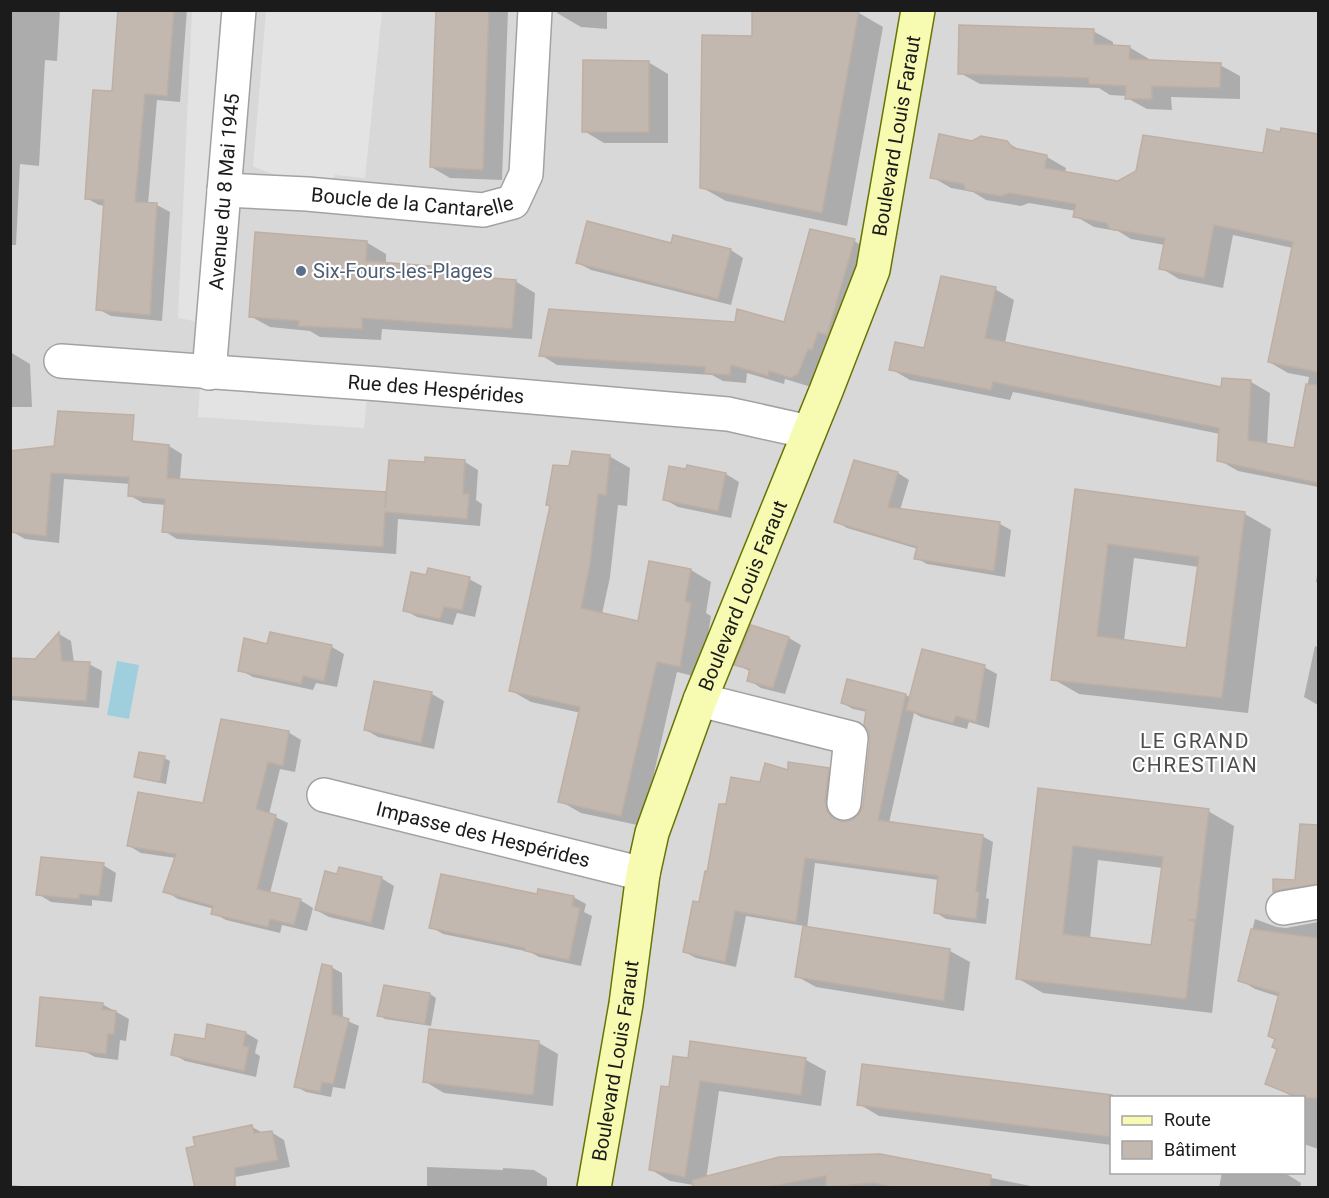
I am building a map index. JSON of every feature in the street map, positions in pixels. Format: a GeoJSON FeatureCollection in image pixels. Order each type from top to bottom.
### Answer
{"type":"FeatureCollection","features":[{"type":"Feature","properties":{"kind":"street","name":"Avenue du 8 Mai 1945"},"geometry":{"type":"LineString","coordinates":[[209,373],[239,10]]}},
{"type":"Feature","properties":{"kind":"street","name":"Boucle de la Cantarelle"},"geometry":{"type":"LineString","coordinates":[[224,190],[307,194],[483,210],[513,202],[526,174],[535,10]]}},
{"type":"Feature","properties":{"kind":"street","name":"Boulevard Louis Faraut"},"geometry":{"type":"LineString","coordinates":[[594,1188],[626,1004],[643,874],[652,832],[700,700],[873,270],[918,10]]}},
{"type":"Feature","properties":{"kind":"street","name":"Rue des Hespérides"},"geometry":{"type":"LineString","coordinates":[[61,361],[392,385],[728,414],[808,432]]}},
{"type":"Feature","properties":{"kind":"street"},"geometry":{"type":"LineString","coordinates":[[700,700],[851,738],[844,803]]}},
{"type":"Feature","properties":{"kind":"street","name":"Impasse des Hespérides"},"geometry":{"type":"LineString","coordinates":[[324,795],[643,874]]}},
{"type":"Feature","properties":{"kind":"street"},"geometry":{"type":"LineString","coordinates":[[1284,908],[1318,902]]}},
{"type":"Feature","properties":{"kind":"shaded area"},"geometry":{"type":"Polygon","coordinates":[[[361,10],[382,12],[365,178],[335,175],[328,183],[287,180],[253,166],[266,11],[361,10]]]}},
{"type":"Feature","properties":{"kind":"shaded area"},"geometry":{"type":"Polygon","coordinates":[[[10,11],[1318,11],[1318,1187],[11,1187],[10,11]]]}},
{"type":"Feature","properties":{"kind":"shaded area"},"geometry":{"type":"Polygon","coordinates":[[[192,11],[224,11],[199,322],[178,318],[192,11]]]}},
{"type":"Feature","properties":{"kind":"shaded area"},"geometry":{"type":"Polygon","coordinates":[[[200,386],[367,397],[364,428],[198,417],[200,386]]]}},
{"type":"Feature","properties":{"kind":"water"},"geometry":{"type":"Polygon","coordinates":[[[117,661],[139,665],[129,719],[107,715],[117,661]]]}},
{"type":"Feature","properties":{"kind":"building"},"geometry":{"type":"Polygon","coordinates":[[[118,10],[174,10],[167,96],[145,94],[135,202],[157,203],[150,315],[96,310],[104,200],[85,199],[90,127],[93,90],[112,91],[118,10]]]}},
{"type":"Feature","properties":{"kind":"building"},"geometry":{"type":"Polygon","coordinates":[[[436,10],[489,10],[483,170],[430,167],[436,10]]]}},
{"type":"Feature","properties":{"kind":"building"},"geometry":{"type":"Polygon","coordinates":[[[752,10],[859,10],[822,213],[700,188],[702,35],[752,36],[752,10]]]}},
{"type":"Feature","properties":{"kind":"building"},"geometry":{"type":"Polygon","coordinates":[[[959,25],[1094,29],[1094,44],[1130,46],[1129,59],[1221,63],[1220,88],[1152,86],[1152,99],[1125,99],[1126,86],[1089,84],[1088,78],[958,74],[959,25]]]}},
{"type":"Feature","properties":{"kind":"building"},"geometry":{"type":"Polygon","coordinates":[[[583,60],[649,61],[649,132],[582,132],[583,60]]]}},
{"type":"Feature","properties":{"kind":"building"},"geometry":{"type":"Polygon","coordinates":[[[1281,128],[1318,134],[1318,372],[1268,362],[1293,242],[1214,225],[1204,278],[1159,269],[1165,238],[1110,229],[1106,223],[1073,217],[1076,204],[1009,193],[1001,196],[966,190],[963,184],[930,178],[939,134],[972,141],[981,136],[1007,141],[1013,148],[1047,155],[1045,168],[1118,181],[1136,171],[1143,135],[1263,153],[1267,129],[1280,132],[1281,128]]]}},
{"type":"Feature","properties":{"kind":"building"},"geometry":{"type":"Polygon","coordinates":[[[587,221],[671,243],[673,235],[731,249],[718,299],[576,263],[587,221]]]}},
{"type":"Feature","properties":{"kind":"building"},"geometry":{"type":"Polygon","coordinates":[[[810,229],[855,239],[827,335],[818,332],[812,350],[808,349],[798,374],[791,378],[769,371],[768,376],[731,365],[730,375],[705,373],[705,367],[539,356],[549,309],[735,322],[737,309],[784,322],[810,229]]]}},
{"type":"Feature","properties":{"kind":"building"},"geometry":{"type":"Polygon","coordinates":[[[255,232],[367,241],[366,261],[456,268],[455,275],[516,280],[512,329],[362,318],[362,329],[298,326],[299,321],[249,317],[255,232]]]}},
{"type":"Feature","properties":{"kind":"building"},"geometry":{"type":"Polygon","coordinates":[[[941,276],[996,287],[985,338],[1221,387],[1222,378],[1251,380],[1248,440],[1294,448],[1306,384],[1318,385],[1318,483],[1217,461],[1219,428],[993,382],[991,390],[889,370],[895,342],[924,348],[941,276]]]}},
{"type":"Feature","properties":{"kind":"building"},"geometry":{"type":"Polygon","coordinates":[[[58,411],[134,415],[132,441],[169,445],[167,478],[386,492],[385,508],[389,460],[425,462],[425,457],[465,460],[463,494],[469,494],[467,519],[385,512],[383,547],[162,532],[165,499],[128,496],[129,477],[51,473],[46,536],[10,532],[10,451],[54,446],[58,411]]]}},
{"type":"Feature","properties":{"kind":"building"},"geometry":{"type":"Polygon","coordinates":[[[572,451],[610,455],[606,495],[598,494],[590,564],[581,608],[638,621],[649,561],[691,569],[685,601],[691,603],[680,667],[657,662],[621,816],[558,802],[580,707],[509,691],[550,506],[546,505],[553,465],[569,466],[572,451]]]}},
{"type":"Feature","properties":{"kind":"building"},"geometry":{"type":"Polygon","coordinates":[[[854,460],[898,472],[888,507],[1000,522],[994,571],[914,559],[917,547],[834,522],[854,460]]]}},
{"type":"Feature","properties":{"kind":"building"},"geometry":{"type":"Polygon","coordinates":[[[687,465],[726,473],[718,511],[663,500],[669,466],[686,469],[687,465]]]}},
{"type":"Feature","properties":{"kind":"building"},"geometry":{"type":"Polygon","coordinates":[[[1075,489],[1245,512],[1222,698],[1051,680],[1075,489]],[[1108,544],[1097,636],[1186,648],[1199,557],[1108,544]]]}},
{"type":"Feature","properties":{"kind":"building"},"geometry":{"type":"Polygon","coordinates":[[[428,568],[470,577],[462,610],[444,607],[440,619],[403,611],[411,572],[426,575],[428,568]]]}},
{"type":"Feature","properties":{"kind":"building"},"geometry":{"type":"Polygon","coordinates":[[[751,625],[789,637],[773,688],[747,681],[750,669],[734,665],[751,625]]]}},
{"type":"Feature","properties":{"kind":"building"},"geometry":{"type":"Polygon","coordinates":[[[59,632],[62,661],[90,662],[86,701],[10,696],[10,658],[35,659],[59,632]]]}},
{"type":"Feature","properties":{"kind":"building"},"geometry":{"type":"Polygon","coordinates":[[[270,632],[332,645],[324,681],[303,676],[301,684],[238,671],[244,638],[267,644],[270,632]]]}},
{"type":"Feature","properties":{"kind":"building"},"geometry":{"type":"Polygon","coordinates":[[[922,649],[985,665],[976,722],[956,716],[953,723],[906,710],[922,649]]]}},
{"type":"Feature","properties":{"kind":"building"},"geometry":{"type":"Polygon","coordinates":[[[847,679],[906,694],[878,820],[983,835],[976,891],[979,892],[976,919],[934,913],[938,876],[805,858],[796,922],[735,911],[725,962],[683,952],[693,901],[699,902],[705,871],[707,872],[719,804],[726,804],[731,777],[760,782],[765,763],[788,770],[788,762],[829,768],[825,801],[827,811],[833,818],[843,822],[852,820],[859,814],[863,805],[870,739],[869,732],[864,725],[866,710],[841,703],[847,679]]]}},
{"type":"Feature","properties":{"kind":"building"},"geometry":{"type":"Polygon","coordinates":[[[374,681],[432,692],[421,743],[364,730],[374,681]]]}},
{"type":"Feature","properties":{"kind":"building"},"geometry":{"type":"Polygon","coordinates":[[[221,719],[289,731],[283,766],[268,762],[256,809],[276,815],[257,889],[301,899],[294,925],[270,919],[268,927],[211,914],[213,906],[163,892],[176,854],[127,846],[138,792],[203,803],[221,719]]]}},
{"type":"Feature","properties":{"kind":"building"},"geometry":{"type":"Polygon","coordinates":[[[139,752],[165,756],[160,782],[134,777],[139,752]]]}},
{"type":"Feature","properties":{"kind":"building"},"geometry":{"type":"Polygon","coordinates":[[[1038,788],[1209,809],[1196,919],[1188,920],[1195,921],[1186,999],[1016,979],[1038,788]],[[1073,846],[1063,934],[1151,945],[1163,857],[1073,846]]]}},
{"type":"Feature","properties":{"kind":"building"},"geometry":{"type":"Polygon","coordinates":[[[1300,824],[1318,825],[1318,884],[1273,892],[1273,879],[1295,880],[1300,824]]]}},
{"type":"Feature","properties":{"kind":"building"},"geometry":{"type":"Polygon","coordinates":[[[41,857],[104,863],[99,896],[79,894],[79,899],[36,895],[41,857]]]}},
{"type":"Feature","properties":{"kind":"building"},"geometry":{"type":"Polygon","coordinates":[[[339,867],[382,877],[371,923],[315,910],[325,871],[337,874],[339,867]]]}},
{"type":"Feature","properties":{"kind":"building"},"geometry":{"type":"Polygon","coordinates":[[[441,874],[537,894],[538,889],[574,896],[572,906],[580,908],[569,960],[525,951],[525,948],[429,928],[441,874]]]}},
{"type":"Feature","properties":{"kind":"building"},"geometry":{"type":"Polygon","coordinates":[[[803,926],[950,949],[944,1001],[795,977],[803,926]]]}},
{"type":"Feature","properties":{"kind":"building"},"geometry":{"type":"Polygon","coordinates":[[[1251,929],[1318,938],[1318,1098],[1295,1096],[1265,1084],[1277,1049],[1272,1047],[1275,1039],[1268,1036],[1279,993],[1238,981],[1251,929]]]}},
{"type":"Feature","properties":{"kind":"building"},"geometry":{"type":"Polygon","coordinates":[[[322,964],[332,966],[332,1014],[349,1019],[333,1084],[322,1082],[320,1092],[294,1087],[322,964]]]}},
{"type":"Feature","properties":{"kind":"building"},"geometry":{"type":"Polygon","coordinates":[[[384,985],[430,993],[425,1024],[377,1016],[384,985]]]}},
{"type":"Feature","properties":{"kind":"building"},"geometry":{"type":"Polygon","coordinates":[[[40,997],[103,1003],[102,1009],[116,1011],[114,1034],[108,1034],[106,1054],[36,1046],[40,997]]]}},
{"type":"Feature","properties":{"kind":"building"},"geometry":{"type":"Polygon","coordinates":[[[207,1024],[246,1032],[243,1046],[249,1047],[244,1071],[171,1055],[175,1034],[205,1039],[207,1024]]]}},
{"type":"Feature","properties":{"kind":"building"},"geometry":{"type":"Polygon","coordinates":[[[429,1029],[539,1041],[533,1095],[423,1082],[429,1029]]]}},
{"type":"Feature","properties":{"kind":"building"},"geometry":{"type":"Polygon","coordinates":[[[690,1041],[806,1058],[801,1095],[700,1081],[685,1177],[649,1170],[661,1086],[669,1087],[673,1056],[688,1058],[690,1041]]]}},
{"type":"Feature","properties":{"kind":"building"},"geometry":{"type":"Polygon","coordinates":[[[862,1064],[1112,1095],[1110,1096],[1110,1137],[857,1105],[862,1064]]]}},
{"type":"Feature","properties":{"kind":"building"},"geometry":{"type":"Polygon","coordinates":[[[252,1125],[254,1133],[272,1131],[278,1160],[235,1168],[235,1188],[195,1188],[186,1148],[195,1146],[193,1137],[252,1125]]]}},
{"type":"Feature","properties":{"kind":"building"},"geometry":{"type":"Polygon","coordinates":[[[880,1154],[991,1175],[990,1188],[895,1188],[874,1183],[826,1187],[826,1176],[763,1188],[693,1188],[692,1180],[779,1157],[880,1154]]]}},
{"type":"Feature","properties":{"kind":"place","name":"Six-Fours-les-Plages"},"geometry":{"type":"Point","coordinates":[301,271]}},
{"type":"Feature","properties":{"kind":"district","name":"LE GRAND CHRESTIAN"},"geometry":{"type":"Point","coordinates":[1195,753]}}]}
